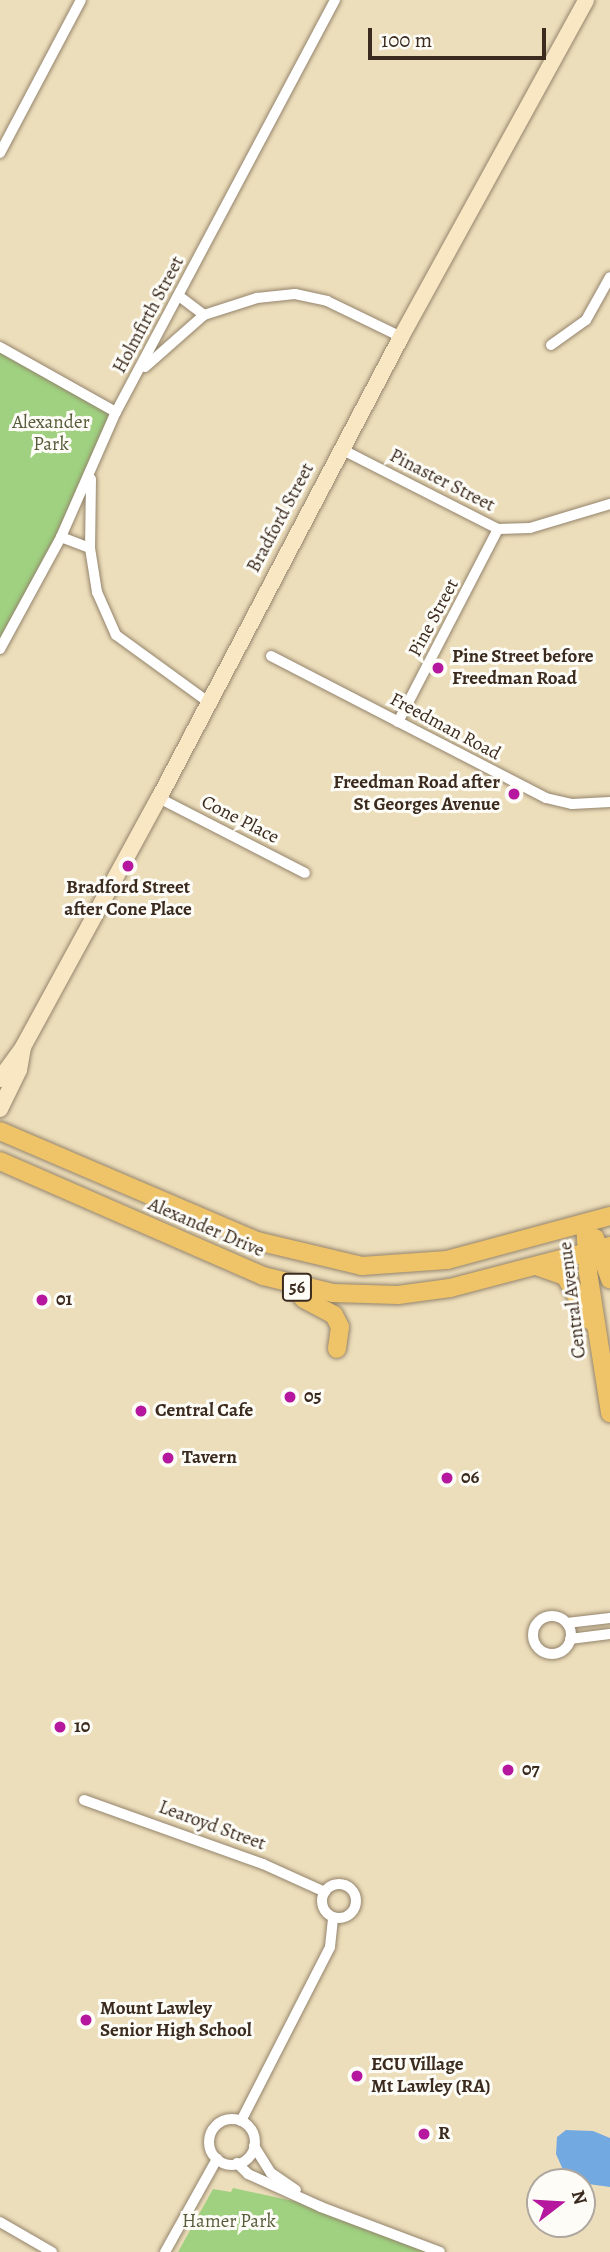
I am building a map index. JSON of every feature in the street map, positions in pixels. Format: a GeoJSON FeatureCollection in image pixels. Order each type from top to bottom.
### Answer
{"type":"FeatureCollection","features":[{"type":"Feature","properties":{"kind":"main road","name":"Alexander Drive"},"geometry":{"type":"LineString","coordinates":[[0,1131],[257,1241],[362,1266],[447,1260],[610,1216]]}},
{"type":"Feature","properties":{"kind":"main road","name":"Alexander Drive"},"geometry":{"type":"LineString","coordinates":[[0,1161],[292,1286],[398,1295],[539,1267],[599,1249]]}},
{"type":"Feature","properties":{"kind":"main road","name":"Central Avenue"},"geometry":{"type":"LineString","coordinates":[[587,1223],[610,1279]]}},
{"type":"Feature","properties":{"kind":"main road","name":"Central Avenue"},"geometry":{"type":"LineString","coordinates":[[599,1249],[596,1330],[610,1413]]}},
{"type":"Feature","properties":{"kind":"main road"},"geometry":{"type":"LineString","coordinates":[[539,1267],[556,1269],[569,1280],[596,1330]]}},
{"type":"Feature","properties":{"kind":"main road"},"geometry":{"type":"LineString","coordinates":[[292,1286],[304,1299],[334,1315],[340,1327],[337,1349]]}},
{"type":"Feature","properties":{"kind":"street"},"geometry":{"type":"LineString","coordinates":[[0,153],[81,0]]}},
{"type":"Feature","properties":{"kind":"street","name":"Holmfirth Street"},"geometry":{"type":"LineString","coordinates":[[0,649],[61,537],[116,412],[335,0]]}},
{"type":"Feature","properties":{"kind":"street","name":"Bradford Street"},"geometry":{"type":"LineString","coordinates":[[0,1079],[23,1047],[159,798],[207,701],[581,3]]}},
{"type":"Feature","properties":{"kind":"street"},"geometry":{"type":"LineString","coordinates":[[551,345],[586,320],[610,277]]}},
{"type":"Feature","properties":{"kind":"street"},"geometry":{"type":"LineString","coordinates":[[139,371],[204,315],[257,298],[295,294],[360,314],[401,337]]}},
{"type":"Feature","properties":{"kind":"street"},"geometry":{"type":"LineString","coordinates":[[179,296],[204,315]]}},
{"type":"Feature","properties":{"kind":"street"},"geometry":{"type":"LineString","coordinates":[[0,346],[116,412]]}},
{"type":"Feature","properties":{"kind":"street","name":"Pinaster Street"},"geometry":{"type":"LineString","coordinates":[[341,449],[498,529],[530,528],[610,504]]}},
{"type":"Feature","properties":{"kind":"street"},"geometry":{"type":"LineString","coordinates":[[91,473],[90,548],[97,592],[116,635],[140,656],[179,678],[207,701]]}},
{"type":"Feature","properties":{"kind":"street","name":"Pine Street"},"geometry":{"type":"LineString","coordinates":[[398,722],[498,529]]}},
{"type":"Feature","properties":{"kind":"street"},"geometry":{"type":"LineString","coordinates":[[61,537],[90,548]]}},
{"type":"Feature","properties":{"kind":"street","name":"Freedman Road"},"geometry":{"type":"LineString","coordinates":[[271,656],[546,798],[572,804],[610,802]]}},
{"type":"Feature","properties":{"kind":"street","name":"Cone Place"},"geometry":{"type":"LineString","coordinates":[[159,798],[305,873]]}},
{"type":"Feature","properties":{"kind":"street","name":"Bradford Street"},"geometry":{"type":"LineString","coordinates":[[0,1109],[19,1070],[23,1047]]}},
{"type":"Feature","properties":{"kind":"street"},"geometry":{"type":"LineString","coordinates":[[567,1623],[570,1639],[561,1652],[550,1654],[538,1649],[533,1638],[534,1626],[543,1617],[556,1616],[567,1623],[610,1618]]}},
{"type":"Feature","properties":{"kind":"street"},"geometry":{"type":"LineString","coordinates":[[570,1639],[610,1634]]}},
{"type":"Feature","properties":{"kind":"street","name":"Learoyd Street"},"geometry":{"type":"LineString","coordinates":[[84,1800],[263,1864],[325,1892]]}},
{"type":"Feature","properties":{"kind":"street"},"geometry":{"type":"LineString","coordinates":[[241,2121],[330,1947],[333,1917],[323,1906],[325,1892],[342,1885],[356,1898],[349,1915],[333,1917]]}},
{"type":"Feature","properties":{"kind":"street"},"geometry":{"type":"LineString","coordinates":[[254,2146],[247,2160],[237,2163],[218,2159],[210,2147],[215,2127],[227,2119],[241,2121],[251,2130],[254,2146],[271,2174],[321,2207]]}},
{"type":"Feature","properties":{"kind":"street"},"geometry":{"type":"LineString","coordinates":[[165,2252],[218,2159]]}},
{"type":"Feature","properties":{"kind":"street"},"geometry":{"type":"LineString","coordinates":[[237,2163],[248,2174],[321,2207],[440,2252]]}},
{"type":"Feature","properties":{"kind":"street"},"geometry":{"type":"LineString","coordinates":[[0,2222],[52,2252]]}},
{"type":"Feature","properties":{"kind":"green space","name":"Alexander Park"},"geometry":{"type":"Polygon","coordinates":[[[0,347],[116,412],[91,473],[0,649],[0,347]]]}},
{"type":"Feature","properties":{"kind":"green space","name":"Hamer Park"},"geometry":{"type":"Polygon","coordinates":[[[233,2188],[321,2207],[437,2252],[178,2252],[213,2189],[231,2192],[233,2188]]]}},
{"type":"Feature","properties":{"kind":"water"},"geometry":{"type":"Polygon","coordinates":[[[566,2130],[593,2131],[610,2138],[610,2187],[596,2185],[596,2168],[562,2168],[556,2154],[557,2137],[566,2130]]]}},
{"type":"Feature","properties":{"kind":"place","name":"Pine Street before Freedman Road"},"geometry":{"type":"Point","coordinates":[438,668]}},
{"type":"Feature","properties":{"kind":"place","name":"Freedman Road after St Georges Avenue"},"geometry":{"type":"Point","coordinates":[514,794]}},
{"type":"Feature","properties":{"kind":"place","name":"Bradford Street after Cone Place"},"geometry":{"type":"Point","coordinates":[128,866]}},
{"type":"Feature","properties":{"kind":"place","name":"01"},"geometry":{"type":"Point","coordinates":[42,1300]}},
{"type":"Feature","properties":{"kind":"place","name":"05"},"geometry":{"type":"Point","coordinates":[290,1397]}},
{"type":"Feature","properties":{"kind":"place","name":"Central Cafe"},"geometry":{"type":"Point","coordinates":[141,1411]}},
{"type":"Feature","properties":{"kind":"place","name":"Tavern"},"geometry":{"type":"Point","coordinates":[168,1458]}},
{"type":"Feature","properties":{"kind":"place","name":"06"},"geometry":{"type":"Point","coordinates":[447,1478]}},
{"type":"Feature","properties":{"kind":"place","name":"10"},"geometry":{"type":"Point","coordinates":[60,1727]}},
{"type":"Feature","properties":{"kind":"place","name":"07"},"geometry":{"type":"Point","coordinates":[508,1770]}},
{"type":"Feature","properties":{"kind":"place","name":"Mount Lawley Senior High School"},"geometry":{"type":"Point","coordinates":[86,2020]}},
{"type":"Feature","properties":{"kind":"place","name":"ECU Village Mt Lawley (RA)"},"geometry":{"type":"Point","coordinates":[357,2076]}},
{"type":"Feature","properties":{"kind":"place","name":"R"},"geometry":{"type":"Point","coordinates":[424,2134]}}]}
